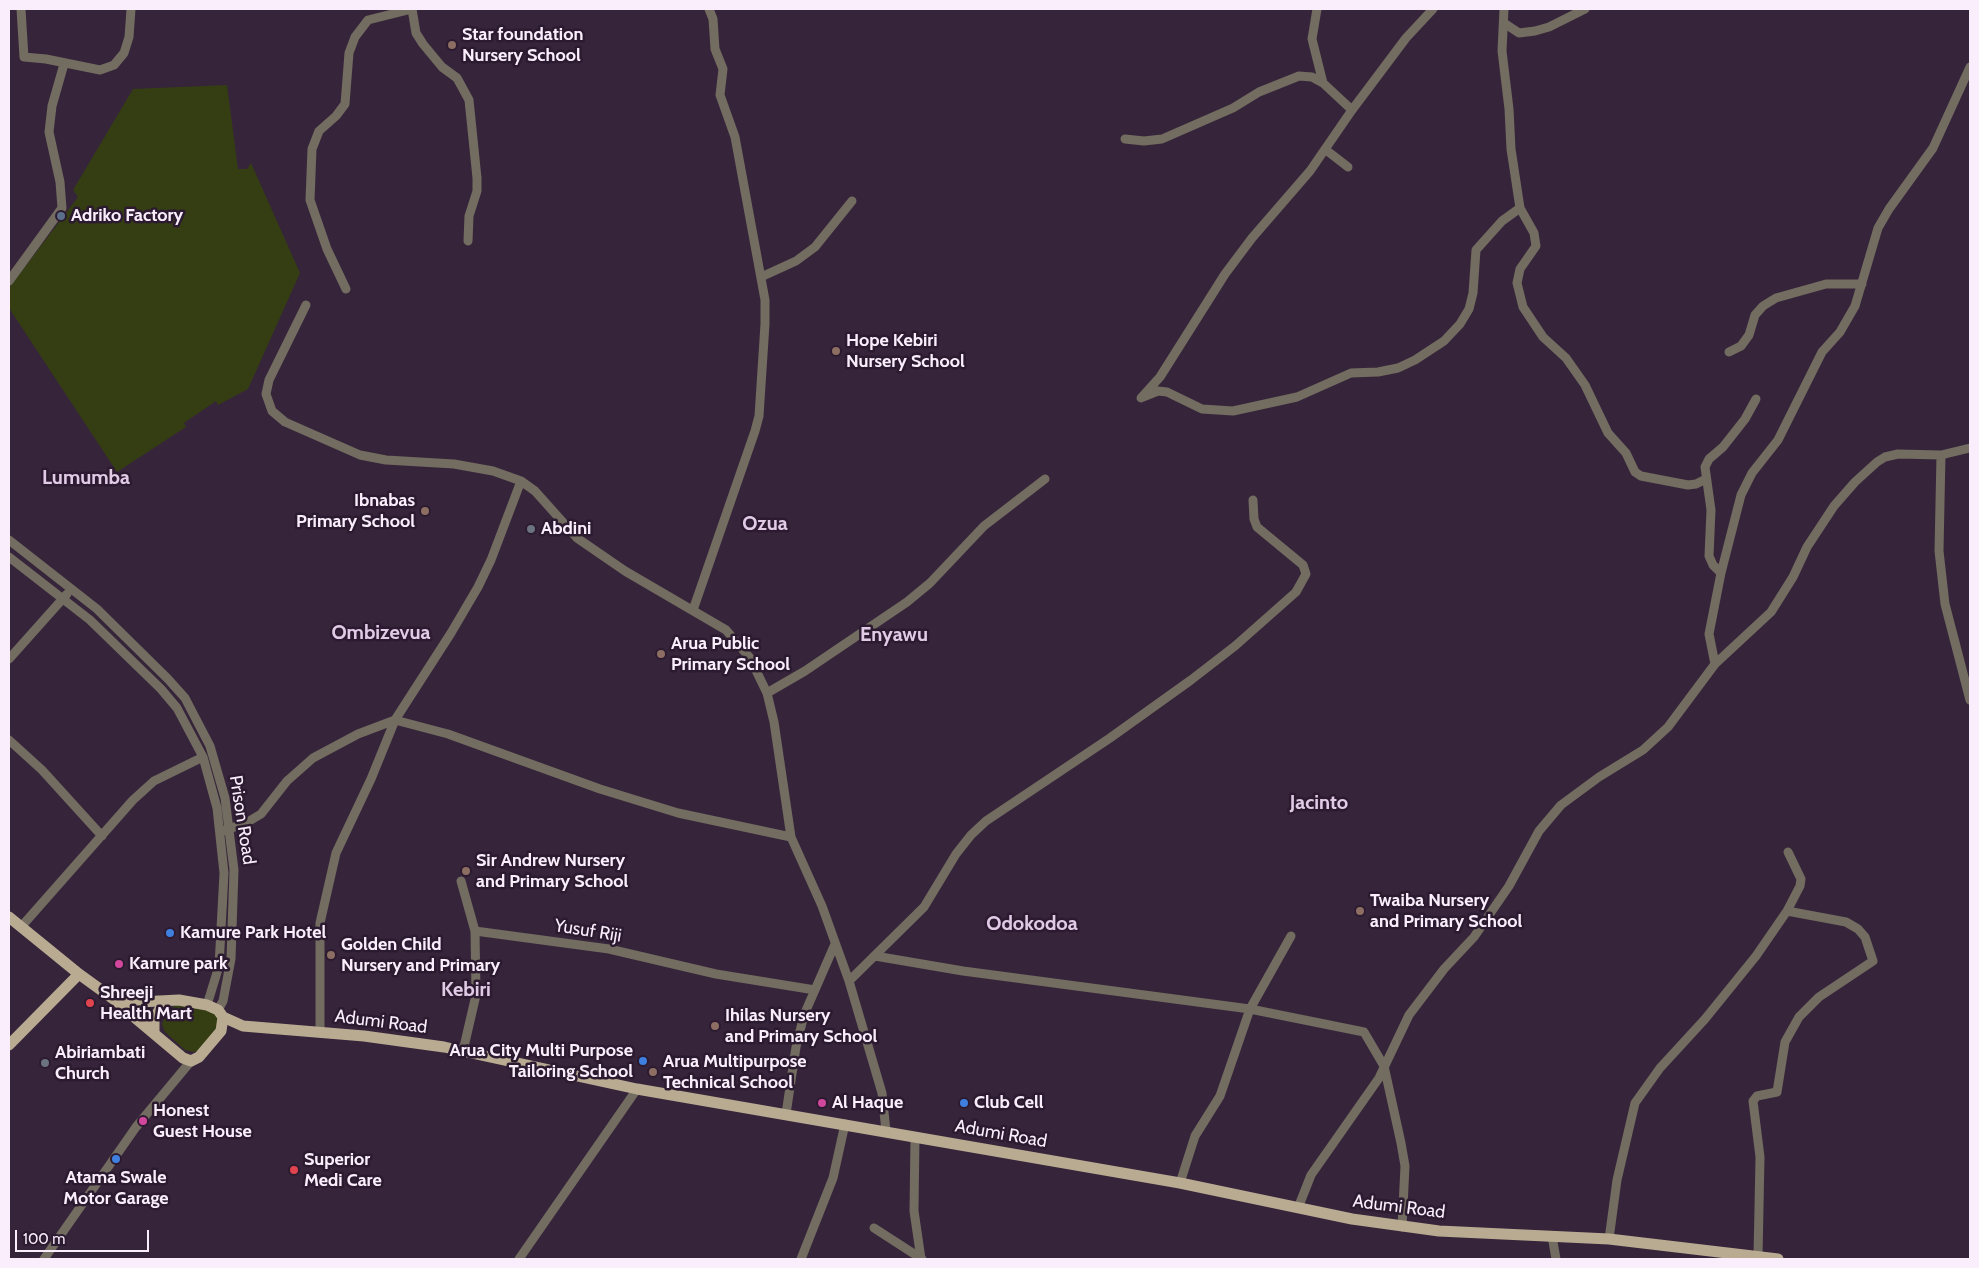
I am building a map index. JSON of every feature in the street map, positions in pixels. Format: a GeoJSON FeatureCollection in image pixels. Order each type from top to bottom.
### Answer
{"type":"FeatureCollection","features":[{"type":"Feature","properties":{"kind":"main road"},"geometry":{"type":"LineString","coordinates":[[9,917],[79,974],[119,1003],[154,1032],[173,1051],[191,1060],[204,1053],[221,1031],[243,1026]]}},
{"type":"Feature","properties":{"kind":"main road"},"geometry":{"type":"LineString","coordinates":[[9,1045],[79,974]]}},
{"type":"Feature","properties":{"kind":"main road","name":"Adumi Road"},"geometry":{"type":"LineString","coordinates":[[119,1003],[180,1000],[216,1011],[243,1026],[372,1037],[464,1051],[637,1089],[1180,1183],[1298,1208],[1402,1227],[1609,1239],[1719,1256],[1778,1259]]}},
{"type":"Feature","properties":{"kind":"main road"},"geometry":{"type":"LineString","coordinates":[[154,1032],[154,1019],[164,1002]]}},
{"type":"Feature","properties":{"kind":"main road"},"geometry":{"type":"LineString","coordinates":[[216,1011],[221,1031]]}},
{"type":"Feature","properties":{"kind":"street"},"geometry":{"type":"LineString","coordinates":[[21,9],[24,57],[46,59],[100,70],[114,65],[124,53],[129,37],[131,9]]}},
{"type":"Feature","properties":{"kind":"street"},"geometry":{"type":"LineString","coordinates":[[346,289],[327,249],[310,200],[312,149],[319,130],[336,116],[345,104],[349,53],[355,37],[368,20],[412,9],[413,23],[423,44],[442,67],[455,75],[469,100],[478,178],[469,216],[468,241]]}},
{"type":"Feature","properties":{"kind":"street"},"geometry":{"type":"LineString","coordinates":[[693,610],[745,463],[759,416],[765,324],[765,300],[735,137],[720,96],[723,69],[715,49],[713,19],[709,9]]}},
{"type":"Feature","properties":{"kind":"street"},"geometry":{"type":"LineString","coordinates":[[1317,9],[1312,39],[1323,83]]}},
{"type":"Feature","properties":{"kind":"street"},"geometry":{"type":"LineString","coordinates":[[1433,9],[1406,38],[1352,110],[1326,150],[1286,202],[1252,238],[1225,274],[1160,377],[1141,398],[1158,391],[1167,392],[1202,409],[1233,411],[1297,397],[1351,373],[1378,372],[1398,368],[1415,360],[1444,341],[1460,324],[1470,309],[1476,250],[1502,221],[1520,208]]}},
{"type":"Feature","properties":{"kind":"street"},"geometry":{"type":"LineString","coordinates":[[1504,9],[1502,51],[1509,109],[1510,149],[1520,208],[1534,233],[1536,246],[1520,269],[1519,296],[1530,320],[1543,338],[1566,358],[1585,385],[1608,433],[1626,453],[1635,472],[1641,476],[1688,485],[1696,484],[1706,479]]}},
{"type":"Feature","properties":{"kind":"street"},"geometry":{"type":"LineString","coordinates":[[1504,23],[1520,33],[1535,31],[1549,27],[1584,9]]}},
{"type":"Feature","properties":{"kind":"street"},"geometry":{"type":"LineString","coordinates":[[9,281],[62,208],[60,182],[49,132],[52,106],[64,64]]}},
{"type":"Feature","properties":{"kind":"street"},"geometry":{"type":"LineString","coordinates":[[1715,664],[1709,634],[1721,573],[1741,495],[1752,473],[1778,440],[1822,352],[1840,332],[1855,306],[1878,228],[1889,209],[1933,148],[1970,67]]}},
{"type":"Feature","properties":{"kind":"street"},"geometry":{"type":"LineString","coordinates":[[1125,139],[1144,141],[1162,138],[1233,108],[1260,92],[1299,76],[1312,77],[1323,83],[1352,110]]}},
{"type":"Feature","properties":{"kind":"street"},"geometry":{"type":"LineString","coordinates":[[1326,150],[1348,167]]}},
{"type":"Feature","properties":{"kind":"street"},"geometry":{"type":"LineString","coordinates":[[761,277],[796,261],[815,247],[852,201]]}},
{"type":"Feature","properties":{"kind":"street"},"geometry":{"type":"LineString","coordinates":[[1729,352],[1741,346],[1749,336],[1755,315],[1763,306],[1776,298],[1826,284],[1862,284]]}},
{"type":"Feature","properties":{"kind":"street"},"geometry":{"type":"LineString","coordinates":[[306,305],[282,353],[266,394],[272,411],[285,422],[360,455],[386,460],[454,464],[493,471],[521,481],[535,491],[577,538],[625,571],[726,630],[750,658],[767,693],[785,787],[791,837],[822,906],[849,981],[882,1093],[886,1131]]}},
{"type":"Feature","properties":{"kind":"street"},"geometry":{"type":"LineString","coordinates":[[1721,573],[1713,565],[1709,556],[1711,510],[1705,467],[1709,459],[1733,435],[1756,399]]}},
{"type":"Feature","properties":{"kind":"street"},"geometry":{"type":"LineString","coordinates":[[1298,1208],[1311,1175],[1379,1078],[1409,1014],[1444,969],[1474,938],[1509,886],[1539,831],[1561,805],[1599,777],[1656,740],[1700,687],[1715,664],[1771,612],[1829,514],[1855,482],[1885,457],[1898,454],[1941,456],[1970,448]]}},
{"type":"Feature","properties":{"kind":"street"},"geometry":{"type":"LineString","coordinates":[[1941,456],[1938,551],[1944,604],[1970,700]]}},
{"type":"Feature","properties":{"kind":"street"},"geometry":{"type":"LineString","coordinates":[[767,693],[805,671],[907,602],[930,583],[984,526],[1045,479]]}},
{"type":"Feature","properties":{"kind":"street"},"geometry":{"type":"LineString","coordinates":[[320,1032],[320,923],[336,853],[372,779],[395,720],[452,633],[478,587],[491,560],[521,481]]}},
{"type":"Feature","properties":{"kind":"street"},"geometry":{"type":"LineString","coordinates":[[849,981],[924,906],[956,854],[970,835],[986,821],[1110,738],[1191,680],[1235,646],[1296,592],[1306,574],[1303,565],[1258,526],[1254,519],[1253,500]]}},
{"type":"Feature","properties":{"kind":"street","name":"Prison Road"},"geometry":{"type":"LineString","coordinates":[[9,540],[98,609],[185,698],[210,746],[225,798],[224,873],[216,1011]]}},
{"type":"Feature","properties":{"kind":"street","name":"Prison Road"},"geometry":{"type":"LineString","coordinates":[[9,557],[90,620],[172,702],[190,728],[203,756],[234,870],[231,959],[223,1001],[216,1011]]}},
{"type":"Feature","properties":{"kind":"street"},"geometry":{"type":"LineString","coordinates":[[9,659],[72,588]]}},
{"type":"Feature","properties":{"kind":"street"},"geometry":{"type":"LineString","coordinates":[[224,831],[261,814],[287,781],[313,758],[358,734],[395,720],[448,734],[600,789],[678,813],[791,837]]}},
{"type":"Feature","properties":{"kind":"street"},"geometry":{"type":"LineString","coordinates":[[9,740],[42,770],[102,836]]}},
{"type":"Feature","properties":{"kind":"street"},"geometry":{"type":"LineString","coordinates":[[21,927],[133,800],[154,781],[203,756]]}},
{"type":"Feature","properties":{"kind":"street"},"geometry":{"type":"LineString","coordinates":[[1609,1239],[1617,1180],[1627,1134],[1639,1094],[1756,956],[1787,911],[1800,886],[1801,879],[1788,852]]}},
{"type":"Feature","properties":{"kind":"street"},"geometry":{"type":"LineString","coordinates":[[461,881],[475,931],[476,995],[464,1051]]}},
{"type":"Feature","properties":{"kind":"street"},"geometry":{"type":"LineString","coordinates":[[1758,1257],[1760,1157],[1753,1101],[1757,1096],[1777,1092],[1785,1042],[1799,1017],[1819,997],[1873,961],[1865,937],[1846,922],[1787,911]]}},
{"type":"Feature","properties":{"kind":"street","name":"Yusuf Riji"},"geometry":{"type":"LineString","coordinates":[[475,931],[609,949],[716,974],[815,990]]}},
{"type":"Feature","properties":{"kind":"street"},"geometry":{"type":"LineString","coordinates":[[1180,1183],[1195,1136],[1220,1096],[1250,1009],[1291,936]]}},
{"type":"Feature","properties":{"kind":"street"},"geometry":{"type":"LineString","coordinates":[[786,1114],[796,1047],[804,1015],[835,944]]}},
{"type":"Feature","properties":{"kind":"street"},"geometry":{"type":"LineString","coordinates":[[875,956],[963,971],[1250,1009],[1364,1032],[1384,1066],[1391,1089],[1404,1166],[1402,1227]]}},
{"type":"Feature","properties":{"kind":"street"},"geometry":{"type":"LineString","coordinates":[[44,1259],[136,1127],[191,1060]]}},
{"type":"Feature","properties":{"kind":"street"},"geometry":{"type":"LineString","coordinates":[[518,1259],[637,1089]]}},
{"type":"Feature","properties":{"kind":"street"},"geometry":{"type":"LineString","coordinates":[[801,1259],[833,1178],[845,1124]]}},
{"type":"Feature","properties":{"kind":"street"},"geometry":{"type":"LineString","coordinates":[[915,1137],[914,1211],[922,1259]]}},
{"type":"Feature","properties":{"kind":"street"},"geometry":{"type":"LineString","coordinates":[[874,1228],[922,1259]]}},
{"type":"Feature","properties":{"kind":"street"},"geometry":{"type":"LineString","coordinates":[[1552,1236],[1556,1259]]}},
{"type":"Feature","properties":{"kind":"green space"},"geometry":{"type":"Polygon","coordinates":[[[227,85],[238,169],[247,169],[251,163],[300,273],[248,389],[218,405],[216,401],[184,423],[186,427],[117,472],[9,308],[9,288],[78,197],[73,190],[133,89],[227,85]]]}},
{"type":"Feature","properties":{"kind":"green space"},"geometry":{"type":"Polygon","coordinates":[[[181,1004],[219,1014],[219,1031],[201,1050],[194,1052],[185,1050],[165,1032],[162,1024],[166,1014],[174,1006],[181,1004]]]}},
{"type":"Feature","properties":{"kind":"place","name":"Star foundation Nursery School"},"geometry":{"type":"Point","coordinates":[452,45]}},
{"type":"Feature","properties":{"kind":"place","name":"Adriko Factory"},"geometry":{"type":"Point","coordinates":[61,216]}},
{"type":"Feature","properties":{"kind":"place","name":"Hope Kebiri Nursery School"},"geometry":{"type":"Point","coordinates":[836,351]}},
{"type":"Feature","properties":{"kind":"place","name":"Ibnabas Primary School"},"geometry":{"type":"Point","coordinates":[425,511]}},
{"type":"Feature","properties":{"kind":"place","name":"Abdini"},"geometry":{"type":"Point","coordinates":[531,529]}},
{"type":"Feature","properties":{"kind":"place","name":"Arua Public Primary School"},"geometry":{"type":"Point","coordinates":[661,654]}},
{"type":"Feature","properties":{"kind":"place","name":"Sir Andrew Nursery and Primary School"},"geometry":{"type":"Point","coordinates":[466,871]}},
{"type":"Feature","properties":{"kind":"place","name":"Twaiba Nursery and Primary School"},"geometry":{"type":"Point","coordinates":[1360,911]}},
{"type":"Feature","properties":{"kind":"place","name":"Kamure Park Hotel"},"geometry":{"type":"Point","coordinates":[170,933]}},
{"type":"Feature","properties":{"kind":"place","name":"Golden Child Nursery and Primary"},"geometry":{"type":"Point","coordinates":[331,955]}},
{"type":"Feature","properties":{"kind":"place","name":"Kamure park"},"geometry":{"type":"Point","coordinates":[119,964]}},
{"type":"Feature","properties":{"kind":"place","name":"Shreeji Health Mart"},"geometry":{"type":"Point","coordinates":[90,1003]}},
{"type":"Feature","properties":{"kind":"place","name":"Ihilas Nursery and Primary School"},"geometry":{"type":"Point","coordinates":[715,1026]}},
{"type":"Feature","properties":{"kind":"place","name":"Arua City Multi Purpose Tailoring School"},"geometry":{"type":"Point","coordinates":[643,1061]}},
{"type":"Feature","properties":{"kind":"place","name":"Abiriambati Church"},"geometry":{"type":"Point","coordinates":[45,1063]}},
{"type":"Feature","properties":{"kind":"place","name":"Arua Multipurpose Technical School"},"geometry":{"type":"Point","coordinates":[653,1072]}},
{"type":"Feature","properties":{"kind":"place","name":"Al Haque"},"geometry":{"type":"Point","coordinates":[822,1103]}},
{"type":"Feature","properties":{"kind":"place","name":"Club Cell"},"geometry":{"type":"Point","coordinates":[964,1103]}},
{"type":"Feature","properties":{"kind":"place","name":"Honest Guest House"},"geometry":{"type":"Point","coordinates":[143,1121]}},
{"type":"Feature","properties":{"kind":"place","name":"Atama Swale Motor Garage"},"geometry":{"type":"Point","coordinates":[116,1159]}},
{"type":"Feature","properties":{"kind":"place","name":"Superior Medi Care"},"geometry":{"type":"Point","coordinates":[294,1170]}},
{"type":"Feature","properties":{"kind":"district","name":"Lumumba"},"geometry":{"type":"Point","coordinates":[86,478]}},
{"type":"Feature","properties":{"kind":"district","name":"Ozua"},"geometry":{"type":"Point","coordinates":[765,524]}},
{"type":"Feature","properties":{"kind":"district","name":"Ombizevua"},"geometry":{"type":"Point","coordinates":[381,633]}},
{"type":"Feature","properties":{"kind":"district","name":"Enyawu"},"geometry":{"type":"Point","coordinates":[894,635]}},
{"type":"Feature","properties":{"kind":"district","name":"Jacinto"},"geometry":{"type":"Point","coordinates":[1319,803]}},
{"type":"Feature","properties":{"kind":"district","name":"Odokodoa"},"geometry":{"type":"Point","coordinates":[1032,924]}},
{"type":"Feature","properties":{"kind":"district","name":"Kebiri"},"geometry":{"type":"Point","coordinates":[466,990]}}]}
